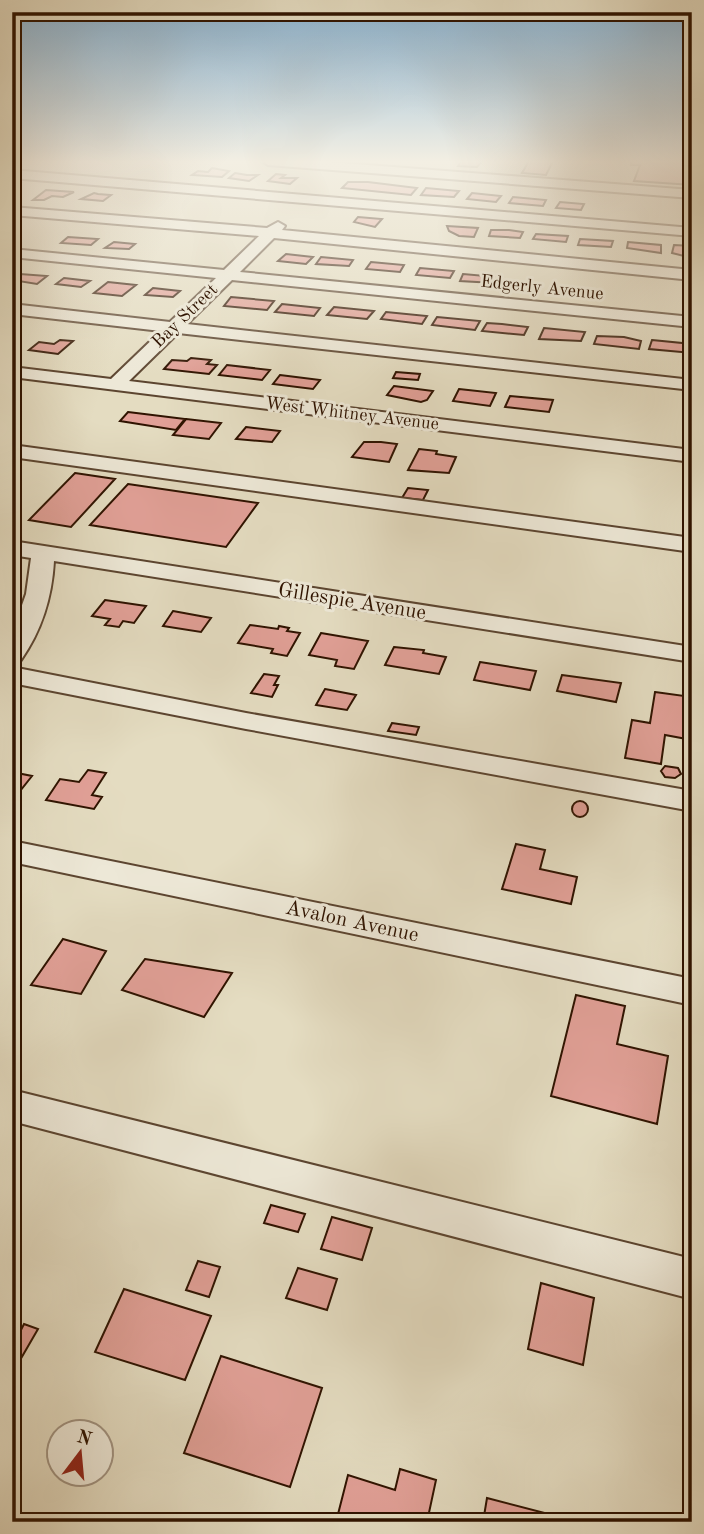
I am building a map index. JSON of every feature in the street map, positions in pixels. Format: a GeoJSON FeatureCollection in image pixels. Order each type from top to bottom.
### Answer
{"type":"FeatureCollection","features":[{"type":"Feature","properties":{"kind":"street"},"geometry":{"type":"LineString","coordinates":[[266,233],[692,275]]}},
{"type":"Feature","properties":{"kind":"street","name":"Bay Street"},"geometry":{"type":"LineString","coordinates":[[116,385],[271,233]]}},
{"type":"Feature","properties":{"kind":"street","name":"Edgerly Avenue"},"geometry":{"type":"LineString","coordinates":[[12,253],[692,323]]}},
{"type":"Feature","properties":{"kind":"street"},"geometry":{"type":"LineString","coordinates":[[12,309],[692,385]]}},
{"type":"Feature","properties":{"kind":"street","name":"West Whitney Avenue"},"geometry":{"type":"LineString","coordinates":[[12,373],[692,456]]}},
{"type":"Feature","properties":{"kind":"street"},"geometry":{"type":"LineString","coordinates":[[12,452],[692,545]]}},
{"type":"Feature","properties":{"kind":"street","name":"Gillespie Avenue"},"geometry":{"type":"LineString","coordinates":[[12,548],[692,655]]}},
{"type":"Feature","properties":{"kind":"street"},"geometry":{"type":"LineString","coordinates":[[12,655],[36,607],[43,553]]}},
{"type":"Feature","properties":{"kind":"street"},"geometry":{"type":"LineString","coordinates":[[12,675],[246,721],[692,801]]}},
{"type":"Feature","properties":{"kind":"street","name":"Avalon Avenue"},"geometry":{"type":"LineString","coordinates":[[12,851],[692,992]]}},
{"type":"Feature","properties":{"kind":"street"},"geometry":{"type":"LineString","coordinates":[[12,1105],[692,1279]]}},
{"type":"Feature","properties":{"kind":"building"},"geometry":{"type":"Polygon","coordinates":[[[452,233],[476,233],[474,237],[452,233]]]}},
{"type":"Feature","properties":{"kind":"building"},"geometry":{"type":"Polygon","coordinates":[[[490,233],[523,233],[520,238],[489,236],[490,233]]]}},
{"type":"Feature","properties":{"kind":"building"},"geometry":{"type":"Polygon","coordinates":[[[536,234],[568,236],[566,242],[533,239],[536,234]]]}},
{"type":"Feature","properties":{"kind":"building"},"geometry":{"type":"Polygon","coordinates":[[[68,237],[98,239],[91,245],[61,243],[68,237]]]}},
{"type":"Feature","properties":{"kind":"building"},"geometry":{"type":"Polygon","coordinates":[[[580,239],[613,241],[611,247],[578,245],[580,239]]]}},
{"type":"Feature","properties":{"kind":"building"},"geometry":{"type":"Polygon","coordinates":[[[114,242],[135,244],[129,249],[105,248],[114,242]]]}},
{"type":"Feature","properties":{"kind":"building"},"geometry":{"type":"Polygon","coordinates":[[[628,242],[661,245],[661,253],[627,248],[628,242]]]}},
{"type":"Feature","properties":{"kind":"building"},"geometry":{"type":"Polygon","coordinates":[[[674,245],[692,246],[692,258],[672,253],[674,245]]]}},
{"type":"Feature","properties":{"kind":"building"},"geometry":{"type":"Polygon","coordinates":[[[286,254],[313,257],[306,264],[278,261],[286,254]]]}},
{"type":"Feature","properties":{"kind":"building"},"geometry":{"type":"Polygon","coordinates":[[[321,257],[353,260],[349,266],[316,264],[321,257]]]}},
{"type":"Feature","properties":{"kind":"building"},"geometry":{"type":"Polygon","coordinates":[[[371,262],[404,265],[400,272],[366,269],[371,262]]]}},
{"type":"Feature","properties":{"kind":"building"},"geometry":{"type":"Polygon","coordinates":[[[420,268],[454,271],[450,278],[416,275],[420,268]]]}},
{"type":"Feature","properties":{"kind":"building"},"geometry":{"type":"Polygon","coordinates":[[[20,274],[47,276],[37,284],[12,280],[20,274]]]}},
{"type":"Feature","properties":{"kind":"building"},"geometry":{"type":"Polygon","coordinates":[[[463,274],[497,277],[494,283],[460,281],[463,274]]]}},
{"type":"Feature","properties":{"kind":"building"},"geometry":{"type":"Polygon","coordinates":[[[64,278],[90,281],[81,287],[56,284],[64,278]]]}},
{"type":"Feature","properties":{"kind":"building"},"geometry":{"type":"Polygon","coordinates":[[[108,282],[136,285],[122,296],[94,293],[108,282]]]}},
{"type":"Feature","properties":{"kind":"building"},"geometry":{"type":"Polygon","coordinates":[[[153,288],[180,291],[173,297],[145,295],[153,288]]]}},
{"type":"Feature","properties":{"kind":"building"},"geometry":{"type":"Polygon","coordinates":[[[231,297],[274,301],[267,310],[224,306],[231,297]]]}},
{"type":"Feature","properties":{"kind":"building"},"geometry":{"type":"Polygon","coordinates":[[[282,304],[320,308],[314,316],[275,312],[282,304]]]}},
{"type":"Feature","properties":{"kind":"building"},"geometry":{"type":"Polygon","coordinates":[[[334,307],[374,311],[367,319],[327,315],[334,307]]]}},
{"type":"Feature","properties":{"kind":"building"},"geometry":{"type":"Polygon","coordinates":[[[386,312],[427,316],[422,324],[381,319],[386,312]]]}},
{"type":"Feature","properties":{"kind":"building"},"geometry":{"type":"Polygon","coordinates":[[[437,317],[480,321],[475,330],[432,325],[437,317]]]}},
{"type":"Feature","properties":{"kind":"building"},"geometry":{"type":"Polygon","coordinates":[[[487,323],[528,327],[524,335],[482,331],[487,323]]]}},
{"type":"Feature","properties":{"kind":"building"},"geometry":{"type":"Polygon","coordinates":[[[544,328],[585,332],[581,341],[539,339],[544,328]]]}},
{"type":"Feature","properties":{"kind":"building"},"geometry":{"type":"Polygon","coordinates":[[[597,336],[641,341],[639,349],[594,344],[597,336]]]}},
{"type":"Feature","properties":{"kind":"building"},"geometry":{"type":"Polygon","coordinates":[[[60,340],[73,341],[58,354],[29,350],[39,342],[54,344],[60,340]]]}},
{"type":"Feature","properties":{"kind":"building"},"geometry":{"type":"Polygon","coordinates":[[[652,340],[692,344],[692,353],[649,349],[652,340]]]}},
{"type":"Feature","properties":{"kind":"building"},"geometry":{"type":"Polygon","coordinates":[[[191,358],[211,360],[207,364],[217,365],[209,374],[164,369],[172,360],[187,361],[191,358]]]}},
{"type":"Feature","properties":{"kind":"building"},"geometry":{"type":"Polygon","coordinates":[[[227,365],[270,370],[262,380],[219,375],[227,365]]]}},
{"type":"Feature","properties":{"kind":"building"},"geometry":{"type":"Polygon","coordinates":[[[396,372],[420,374],[418,380],[393,378],[396,372]]]}},
{"type":"Feature","properties":{"kind":"building"},"geometry":{"type":"Polygon","coordinates":[[[280,375],[320,380],[313,389],[273,384],[280,375]]]}},
{"type":"Feature","properties":{"kind":"building"},"geometry":{"type":"Polygon","coordinates":[[[394,386],[433,391],[427,400],[421,402],[387,395],[394,386]]]}},
{"type":"Feature","properties":{"kind":"building"},"geometry":{"type":"Polygon","coordinates":[[[459,389],[496,393],[490,406],[453,401],[459,389]]]}},
{"type":"Feature","properties":{"kind":"building"},"geometry":{"type":"Polygon","coordinates":[[[510,396],[553,400],[549,412],[505,407],[510,396]]]}},
{"type":"Feature","properties":{"kind":"building"},"geometry":{"type":"Polygon","coordinates":[[[128,412],[185,419],[176,430],[120,421],[128,412]]]}},
{"type":"Feature","properties":{"kind":"building"},"geometry":{"type":"Polygon","coordinates":[[[186,419],[221,423],[209,439],[173,435],[186,419]]]}},
{"type":"Feature","properties":{"kind":"building"},"geometry":{"type":"Polygon","coordinates":[[[246,427],[280,431],[272,442],[236,439],[246,427]]]}},
{"type":"Feature","properties":{"kind":"building"},"geometry":{"type":"Polygon","coordinates":[[[364,442],[397,444],[389,462],[352,457],[364,442]]]}},
{"type":"Feature","properties":{"kind":"building"},"geometry":{"type":"Polygon","coordinates":[[[419,449],[456,457],[449,473],[408,470],[419,449]]]}},
{"type":"Feature","properties":{"kind":"building"},"geometry":{"type":"Polygon","coordinates":[[[75,473],[115,479],[71,527],[29,520],[75,473]]]}},
{"type":"Feature","properties":{"kind":"building"},"geometry":{"type":"Polygon","coordinates":[[[128,484],[258,503],[226,547],[90,525],[128,484]]]}},
{"type":"Feature","properties":{"kind":"building"},"geometry":{"type":"Polygon","coordinates":[[[408,488],[428,490],[423,500],[402,498],[408,488]]]}},
{"type":"Feature","properties":{"kind":"building"},"geometry":{"type":"Polygon","coordinates":[[[105,600],[146,606],[134,623],[123,621],[119,627],[105,625],[110,619],[92,616],[105,600]]]}},
{"type":"Feature","properties":{"kind":"building"},"geometry":{"type":"Polygon","coordinates":[[[173,611],[211,618],[201,632],[163,626],[173,611]]]}},
{"type":"Feature","properties":{"kind":"building"},"geometry":{"type":"Polygon","coordinates":[[[250,625],[278,629],[279,626],[289,628],[287,631],[300,633],[287,656],[271,653],[273,649],[238,643],[250,625]]]}},
{"type":"Feature","properties":{"kind":"building"},"geometry":{"type":"Polygon","coordinates":[[[321,633],[368,641],[354,669],[335,666],[337,660],[309,655],[321,633]]]}},
{"type":"Feature","properties":{"kind":"building"},"geometry":{"type":"Polygon","coordinates":[[[394,647],[424,650],[423,653],[446,657],[439,674],[385,665],[394,647]]]}},
{"type":"Feature","properties":{"kind":"building"},"geometry":{"type":"Polygon","coordinates":[[[480,662],[536,671],[530,690],[474,680],[480,662]]]}},
{"type":"Feature","properties":{"kind":"building"},"geometry":{"type":"Polygon","coordinates":[[[264,674],[279,676],[272,697],[251,693],[264,674]]]}},
{"type":"Feature","properties":{"kind":"building"},"geometry":{"type":"Polygon","coordinates":[[[562,675],[621,683],[616,702],[557,691],[562,675]]]}},
{"type":"Feature","properties":{"kind":"building"},"geometry":{"type":"Polygon","coordinates":[[[325,689],[356,695],[347,710],[316,705],[325,689]]]}},
{"type":"Feature","properties":{"kind":"building"},"geometry":{"type":"Polygon","coordinates":[[[655,692],[692,697],[692,740],[665,735],[661,764],[625,758],[632,720],[650,723],[655,692]]]}},
{"type":"Feature","properties":{"kind":"building"},"geometry":{"type":"Polygon","coordinates":[[[392,723],[419,727],[416,735],[388,731],[392,723]]]}},
{"type":"Feature","properties":{"kind":"building"},"geometry":{"type":"Polygon","coordinates":[[[665,766],[678,768],[681,774],[675,778],[665,777],[661,771],[665,766]]]}},
{"type":"Feature","properties":{"kind":"building"},"geometry":{"type":"Polygon","coordinates":[[[88,770],[106,773],[92,795],[102,797],[94,809],[46,800],[60,779],[79,782],[88,770]]]}},
{"type":"Feature","properties":{"kind":"building"},"geometry":{"type":"Polygon","coordinates":[[[12,772],[32,776],[16,796],[12,795],[12,772]]]}},
{"type":"Feature","properties":{"kind":"building"},"geometry":{"type":"Polygon","coordinates":[[[580,801],[586,803],[586,815],[580,817],[574,815],[572,809],[574,803],[580,801]]]}},
{"type":"Feature","properties":{"kind":"building"},"geometry":{"type":"Polygon","coordinates":[[[516,844],[545,850],[540,869],[577,877],[571,904],[502,889],[516,844]]]}},
{"type":"Feature","properties":{"kind":"building"},"geometry":{"type":"Polygon","coordinates":[[[63,939],[106,951],[81,994],[31,985],[63,939]]]}},
{"type":"Feature","properties":{"kind":"building"},"geometry":{"type":"Polygon","coordinates":[[[145,959],[232,973],[204,1017],[122,990],[145,959]]]}},
{"type":"Feature","properties":{"kind":"building"},"geometry":{"type":"Polygon","coordinates":[[[576,995],[625,1006],[617,1044],[668,1056],[657,1124],[551,1096],[576,995]]]}},
{"type":"Feature","properties":{"kind":"building"},"geometry":{"type":"Polygon","coordinates":[[[271,1205],[305,1214],[298,1232],[264,1223],[271,1205]]]}},
{"type":"Feature","properties":{"kind":"building"},"geometry":{"type":"Polygon","coordinates":[[[332,1217],[372,1228],[362,1260],[321,1249],[332,1217]]]}},
{"type":"Feature","properties":{"kind":"building"},"geometry":{"type":"Polygon","coordinates":[[[198,1261],[220,1267],[209,1297],[186,1290],[198,1261]]]}},
{"type":"Feature","properties":{"kind":"building"},"geometry":{"type":"Polygon","coordinates":[[[298,1268],[337,1279],[327,1310],[286,1298],[298,1268]]]}},
{"type":"Feature","properties":{"kind":"building"},"geometry":{"type":"Polygon","coordinates":[[[541,1283],[594,1298],[583,1365],[528,1349],[541,1283]]]}},
{"type":"Feature","properties":{"kind":"building"},"geometry":{"type":"Polygon","coordinates":[[[124,1289],[211,1316],[185,1380],[95,1352],[124,1289]]]}},
{"type":"Feature","properties":{"kind":"building"},"geometry":{"type":"Polygon","coordinates":[[[24,1324],[38,1329],[12,1374],[12,1326],[21,1330],[24,1324]]]}},
{"type":"Feature","properties":{"kind":"building"},"geometry":{"type":"Polygon","coordinates":[[[221,1356],[322,1388],[290,1487],[184,1453],[221,1356]]]}},
{"type":"Feature","properties":{"kind":"building"},"geometry":{"type":"Polygon","coordinates":[[[400,1469],[436,1480],[427,1522],[336,1522],[348,1475],[395,1490],[400,1469]]]}},
{"type":"Feature","properties":{"kind":"building"},"geometry":{"type":"Polygon","coordinates":[[[487,1498],[564,1518],[564,1522],[483,1522],[487,1498]]]}}]}
